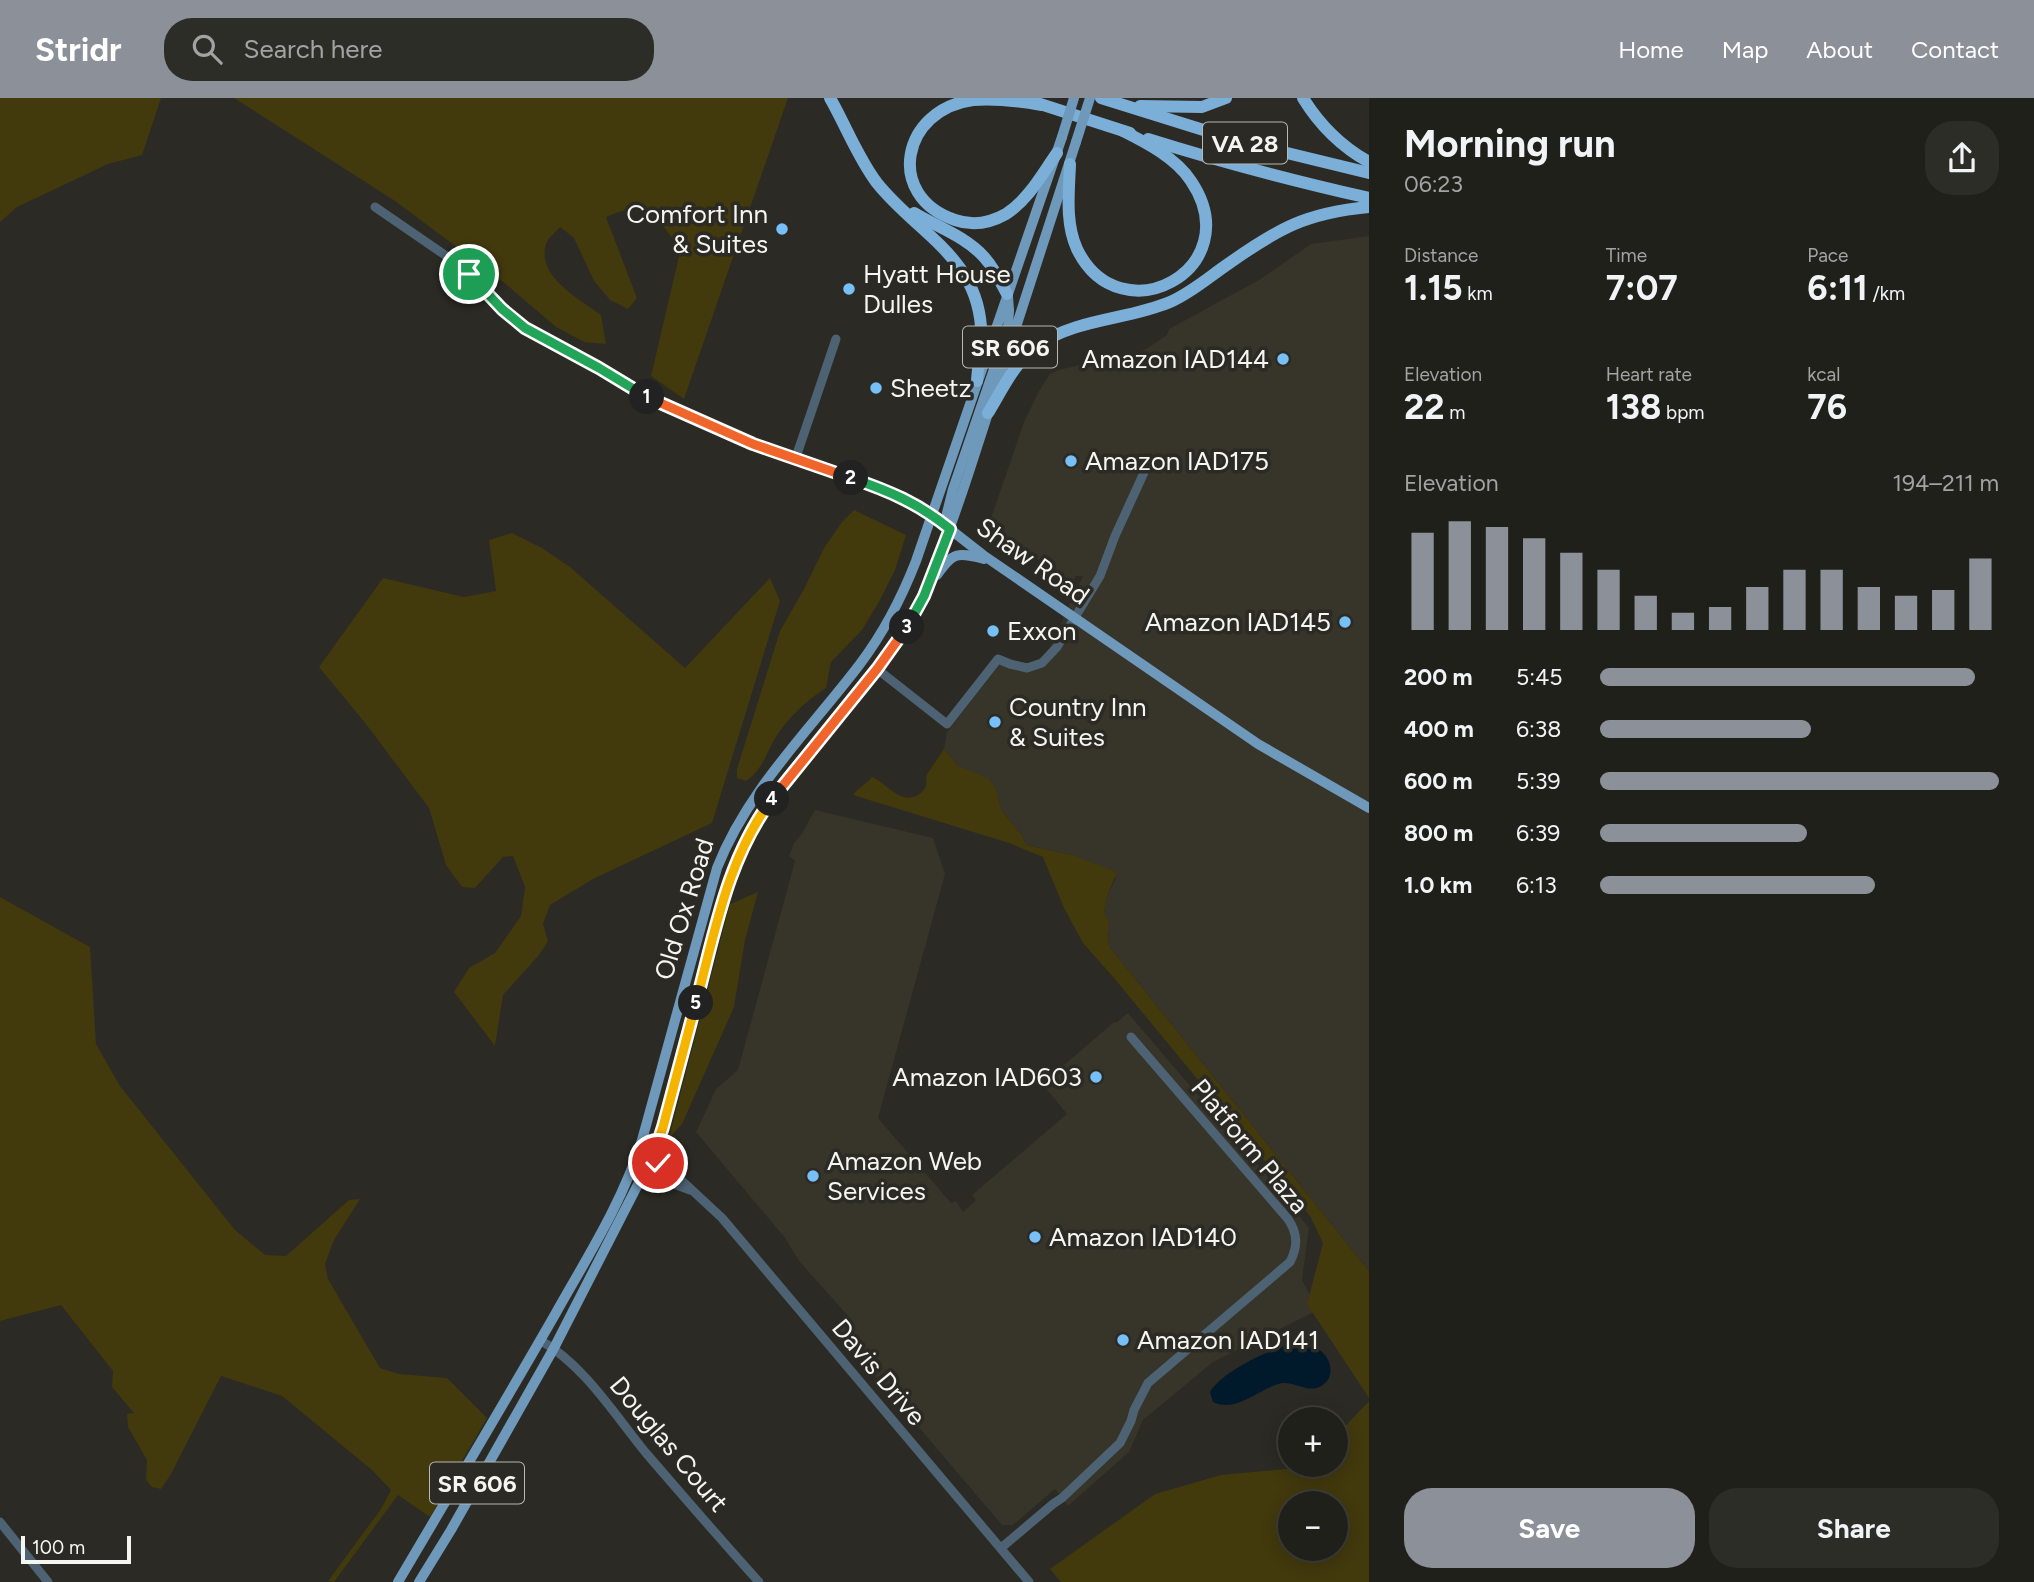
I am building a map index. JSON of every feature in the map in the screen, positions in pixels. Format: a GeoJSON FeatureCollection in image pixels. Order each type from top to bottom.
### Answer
{"type":"FeatureCollection","features":[{"type":"Feature","properties":{"kind":"highway"},"geometry":{"type":"LineString","coordinates":[[830,98],[866,165],[890,197],[953,256],[972,287],[981,330],[976,381]]}},
{"type":"Feature","properties":{"kind":"highway","name":"VA 28"},"geometry":{"type":"LineString","coordinates":[[1021,98],[1228,163],[1369,198]]}},
{"type":"Feature","properties":{"kind":"highway","name":"VA 28"},"geometry":{"type":"LineString","coordinates":[[1101,98],[1242,142],[1369,173]]}},
{"type":"Feature","properties":{"kind":"highway"},"geometry":{"type":"LineString","coordinates":[[1123,105],[1202,107],[1226,98]]}},
{"type":"Feature","properties":{"kind":"highway"},"geometry":{"type":"LineString","coordinates":[[1303,98],[1330,132],[1369,162]]}},
{"type":"Feature","properties":{"kind":"highway"},"geometry":{"type":"LineString","coordinates":[[1042,105],[999,99],[973,100],[937,112],[923,125],[914,141],[910,167],[914,186],[934,212],[964,223],[988,221],[1005,214],[1022,200],[1057,153]]}},
{"type":"Feature","properties":{"kind":"highway"},"geometry":{"type":"LineString","coordinates":[[1070,164],[1071,230],[1077,248],[1095,273],[1106,282],[1131,290],[1163,286],[1179,278],[1190,269],[1201,250],[1206,226],[1204,206],[1185,174],[1158,151],[1123,131]]}},
{"type":"Feature","properties":{"kind":"highway"},"geometry":{"type":"LineString","coordinates":[[890,197],[928,222],[965,241],[982,255],[1007,294]]}},
{"type":"Feature","properties":{"kind":"highway"},"geometry":{"type":"LineString","coordinates":[[988,413],[1026,355],[1052,337],[1077,326],[1168,302],[1191,291],[1258,242],[1290,224],[1326,213],[1369,207]]}},
{"type":"Feature","properties":{"kind":"main road","name":"Old Ox Road"},"geometry":{"type":"LineString","coordinates":[[398,1582],[540,1340],[630,1175],[709,895],[727,843],[770,775],[862,662],[905,588],[1074,98]]}},
{"type":"Feature","properties":{"kind":"main road","name":"Old Ox Road"},"geometry":{"type":"LineString","coordinates":[[419,1582],[554,1348],[656,1148],[737,857],[770,802],[877,669],[914,615],[927,589],[950,529],[1090,98]]}},
{"type":"Feature","properties":{"kind":"main road"},"geometry":{"type":"LineString","coordinates":[[950,529],[947,523],[949,502],[1007,328],[1007,294]]}},
{"type":"Feature","properties":{"kind":"main road","name":"Shaw Road"},"geometry":{"type":"LineString","coordinates":[[932,515],[994,562],[1258,744],[1369,807]]}},
{"type":"Feature","properties":{"kind":"main road"},"geometry":{"type":"LineString","coordinates":[[927,589],[946,563],[957,555],[965,554],[994,562]]}},
{"type":"Feature","properties":{"kind":"main road"},"geometry":{"type":"LineString","coordinates":[[639,1149],[639,1161],[645,1172]]}},
{"type":"Feature","properties":{"kind":"street","name":"Shaw Road"},"geometry":{"type":"LineString","coordinates":[[375,207],[458,264],[502,309],[525,328],[647,397],[753,444],[888,491],[932,515]]}},
{"type":"Feature","properties":{"kind":"street"},"geometry":{"type":"LineString","coordinates":[[795,460],[836,339]]}},
{"type":"Feature","properties":{"kind":"street"},"geometry":{"type":"LineString","coordinates":[[877,669],[947,724],[998,659],[1027,668],[1042,663],[1057,648],[1100,576],[1147,466]]}},
{"type":"Feature","properties":{"kind":"street","name":"Platform Plaza"},"geometry":{"type":"LineString","coordinates":[[1001,1548],[1114,1451],[1125,1434],[1148,1383],[1290,1262],[1295,1249],[1296,1233],[1288,1219],[1130,1037]]}},
{"type":"Feature","properties":{"kind":"street","name":"Davis Drive"},"geometry":{"type":"LineString","coordinates":[[656,1148],[658,1163],[722,1217],[1029,1582]]}},
{"type":"Feature","properties":{"kind":"street","name":"Davis Drive"},"geometry":{"type":"LineString","coordinates":[[645,1172],[695,1192]]}},
{"type":"Feature","properties":{"kind":"street","name":"Douglas Court"},"geometry":{"type":"LineString","coordinates":[[540,1340],[554,1348],[579,1370],[645,1451],[759,1582]]}},
{"type":"Feature","properties":{"kind":"street"},"geometry":{"type":"LineString","coordinates":[[0,1522],[48,1582]]}},
{"type":"Feature","properties":{"kind":"shaded area"},"geometry":{"type":"Polygon","coordinates":[[[0,98],[161,98],[142,155],[108,164],[17,207],[0,222],[0,98]]]}},
{"type":"Feature","properties":{"kind":"shaded area"},"geometry":{"type":"Polygon","coordinates":[[[234,98],[788,98],[684,399],[651,376],[680,252],[666,229],[653,218],[628,210],[606,217],[637,298],[628,309],[610,300],[594,281],[574,238],[560,227],[547,242],[545,256],[553,277],[601,315],[606,344],[584,342],[556,327],[502,281],[395,201],[234,98]]]}},
{"type":"Feature","properties":{"kind":"shaded area"},"geometry":{"type":"Polygon","coordinates":[[[1369,236],[1369,1271],[1109,946],[1104,913],[1108,894],[1116,878],[1073,855],[1026,845],[1001,809],[996,789],[958,766],[944,749],[947,732],[1004,659],[1032,662],[1048,651],[1083,576],[1076,576],[1072,583],[1063,578],[1064,574],[1041,562],[989,524],[1024,422],[1049,375],[1058,370],[1143,351],[1167,335],[1169,329],[1259,280],[1311,244],[1369,236]]]}},
{"type":"Feature","properties":{"kind":"shaded area"},"geometry":{"type":"Polygon","coordinates":[[[854,510],[906,535],[895,570],[862,630],[831,662],[826,688],[787,721],[752,777],[746,781],[737,778],[737,769],[780,631],[824,548],[854,510]]]}},
{"type":"Feature","properties":{"kind":"shaded area"},"geometry":{"type":"Polygon","coordinates":[[[512,533],[542,548],[570,567],[685,668],[770,578],[780,601],[712,823],[593,879],[550,905],[543,924],[548,941],[503,995],[495,1046],[454,992],[469,968],[495,953],[521,916],[525,887],[513,856],[503,857],[475,888],[462,887],[446,865],[429,808],[319,667],[383,578],[464,597],[496,591],[489,540],[512,533]]]}},
{"type":"Feature","properties":{"kind":"shaded area"},"geometry":{"type":"Polygon","coordinates":[[[944,749],[958,766],[988,778],[996,789],[1001,809],[1026,845],[1073,855],[1117,872],[1104,913],[1109,921],[1109,946],[1369,1271],[1369,1398],[1307,1304],[1323,1243],[1310,1216],[1083,943],[1064,908],[1043,857],[1009,843],[853,795],[872,777],[895,793],[908,798],[915,796],[925,788],[926,776],[944,749]]]}},
{"type":"Feature","properties":{"kind":"shaded area"},"geometry":{"type":"Polygon","coordinates":[[[815,810],[933,838],[945,874],[878,1118],[951,1203],[956,1201],[963,1212],[976,1200],[972,1195],[1067,1114],[1042,1084],[1128,1013],[1309,1228],[1302,1280],[1318,1310],[1213,1362],[1143,1420],[1129,1452],[1068,1506],[1055,1489],[1013,1525],[1002,1525],[835,1329],[849,1317],[799,1261],[785,1238],[696,1132],[716,1089],[738,1070],[795,861],[789,856],[815,810]]]}},
{"type":"Feature","properties":{"kind":"shaded area"},"geometry":{"type":"Polygon","coordinates":[[[758,892],[745,940],[734,1007],[682,1124],[669,1138],[730,904],[758,892]]]}},
{"type":"Feature","properties":{"kind":"shaded area"},"geometry":{"type":"Polygon","coordinates":[[[0,897],[90,947],[96,1044],[120,1086],[235,1230],[265,1255],[286,1256],[349,1200],[360,1199],[334,1240],[325,1264],[328,1279],[380,1368],[399,1374],[447,1378],[487,1418],[430,1517],[398,1495],[334,1582],[328,1581],[381,1509],[391,1490],[372,1470],[282,1396],[221,1376],[171,1474],[161,1489],[152,1487],[146,1480],[147,1460],[128,1427],[127,1414],[134,1413],[112,1387],[113,1371],[61,1305],[0,1321],[0,897]]]}},
{"type":"Feature","properties":{"kind":"shaded area"},"geometry":{"type":"Polygon","coordinates":[[[1369,1401],[1369,1582],[1061,1582],[1050,1569],[1155,1494],[1221,1475],[1278,1470],[1278,1477],[1348,1477],[1348,1423],[1369,1401]]]}},
{"type":"Feature","properties":{"kind":"water"},"geometry":{"type":"Polygon","coordinates":[[[1296,1343],[1315,1347],[1325,1355],[1330,1365],[1330,1375],[1324,1384],[1309,1388],[1283,1383],[1238,1403],[1221,1405],[1213,1402],[1210,1392],[1225,1376],[1262,1355],[1296,1343]]]}},
{"type":"Feature","properties":{"kind":"place","name":"Comfort Inn & Suites"},"geometry":{"type":"Point","coordinates":[782,229]}},
{"type":"Feature","properties":{"kind":"place","name":"Hyatt House Dulles"},"geometry":{"type":"Point","coordinates":[849,289]}},
{"type":"Feature","properties":{"kind":"place","name":"Amazon IAD144"},"geometry":{"type":"Point","coordinates":[1283,359]}},
{"type":"Feature","properties":{"kind":"place","name":"Sheetz"},"geometry":{"type":"Point","coordinates":[876,388]}},
{"type":"Feature","properties":{"kind":"place","name":"Amazon IAD175"},"geometry":{"type":"Point","coordinates":[1071,461]}},
{"type":"Feature","properties":{"kind":"place","name":"Amazon IAD145"},"geometry":{"type":"Point","coordinates":[1345,622]}},
{"type":"Feature","properties":{"kind":"place","name":"Exxon"},"geometry":{"type":"Point","coordinates":[993,631]}},
{"type":"Feature","properties":{"kind":"place","name":"Country Inn & Suites"},"geometry":{"type":"Point","coordinates":[995,722]}},
{"type":"Feature","properties":{"kind":"place","name":"Amazon IAD603"},"geometry":{"type":"Point","coordinates":[1096,1077]}},
{"type":"Feature","properties":{"kind":"place","name":"Amazon Web Services"},"geometry":{"type":"Point","coordinates":[813,1176]}},
{"type":"Feature","properties":{"kind":"place","name":"Amazon IAD140"},"geometry":{"type":"Point","coordinates":[1035,1237]}},
{"type":"Feature","properties":{"kind":"place","name":"Amazon IAD141"},"geometry":{"type":"Point","coordinates":[1123,1340]}},
{"type":"Feature","properties":{"kind":"route"},"geometry":{"type":"LineString","coordinates":[[469,274],[502,309],[525,328],[662,405],[795,460],[888,491],[912,502],[950,529],[924,596],[904,632],[770,802],[737,857],[656,1148],[658,1163]]}}]}
